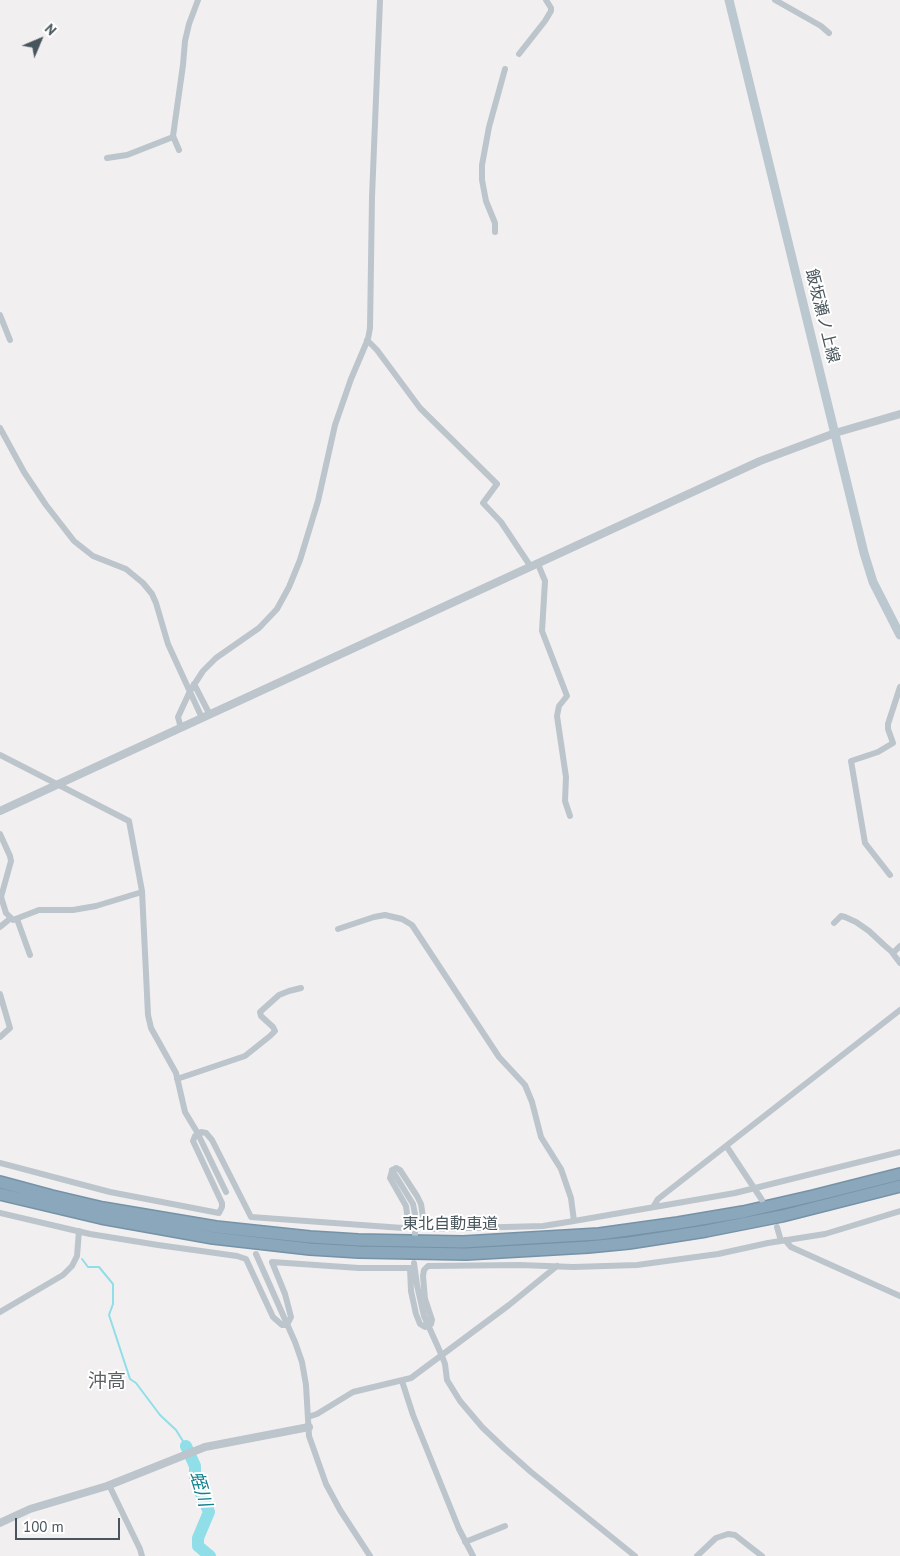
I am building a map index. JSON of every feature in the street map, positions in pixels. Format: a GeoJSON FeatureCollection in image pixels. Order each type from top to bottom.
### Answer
{"type":"FeatureCollection","features":[{"type":"Feature","properties":{"kind":"highway","name":"東北自動車道"},"geometry":{"type":"LineString","coordinates":[[0,1182],[102,1208],[216,1227],[358,1240],[463,1242],[599,1234],[678,1223],[743,1212],[900,1174]]}},
{"type":"Feature","properties":{"kind":"highway","name":"東北自動車道"},"geometry":{"type":"LineString","coordinates":[[0,1194],[101,1218],[213,1238],[349,1252],[456,1254],[562,1249],[629,1243],[706,1231],[782,1216],[900,1186]]}},
{"type":"Feature","properties":{"kind":"main road","name":"飯坂瀬ノ上線"},"geometry":{"type":"LineString","coordinates":[[729,0],[864,553],[874,582],[900,635]]}},
{"type":"Feature","properties":{"kind":"street"},"geometry":{"type":"LineString","coordinates":[[179,150],[173,137],[185,42],[189,24],[198,0]]}},
{"type":"Feature","properties":{"kind":"street"},"geometry":{"type":"LineString","coordinates":[[181,728],[178,717],[194,684],[210,662],[263,625],[277,609],[289,587],[300,560],[318,501],[335,425],[351,379],[368,340],[370,328],[380,0]]}},
{"type":"Feature","properties":{"kind":"street"},"geometry":{"type":"LineString","coordinates":[[519,54],[541,27],[551,11],[552,8],[546,0]]}},
{"type":"Feature","properties":{"kind":"street"},"geometry":{"type":"LineString","coordinates":[[775,0],[820,26],[829,34]]}},
{"type":"Feature","properties":{"kind":"street"},"geometry":{"type":"LineString","coordinates":[[495,232],[494,223],[486,201],[482,180],[482,165],[489,127],[505,69]]}},
{"type":"Feature","properties":{"kind":"street"},"geometry":{"type":"LineString","coordinates":[[107,158],[127,155],[173,137]]}},
{"type":"Feature","properties":{"kind":"street"},"geometry":{"type":"LineString","coordinates":[[0,315],[10,340]]}},
{"type":"Feature","properties":{"kind":"street"},"geometry":{"type":"LineString","coordinates":[[368,340],[420,408],[497,484],[483,503],[501,522],[545,581],[542,631],[567,696],[559,706],[557,716],[566,777],[565,801],[570,816]]}},
{"type":"Feature","properties":{"kind":"street"},"geometry":{"type":"LineString","coordinates":[[0,811],[760,462],[835,434],[900,414]]}},
{"type":"Feature","properties":{"kind":"street"},"geometry":{"type":"LineString","coordinates":[[0,428],[24,472],[46,505],[74,541],[93,556],[126,569],[143,583],[152,594],[168,644],[202,718]]}},
{"type":"Feature","properties":{"kind":"street"},"geometry":{"type":"LineString","coordinates":[[194,684],[210,715]]}},
{"type":"Feature","properties":{"kind":"street"},"geometry":{"type":"LineString","coordinates":[[890,875],[865,843],[851,761],[878,752],[893,743],[888,724],[900,687]]}},
{"type":"Feature","properties":{"kind":"street"},"geometry":{"type":"LineString","coordinates":[[0,754],[56,785],[129,821],[142,892],[148,1016],[151,1028],[172,1064],[185,1112],[198,1133],[226,1192]]}},
{"type":"Feature","properties":{"kind":"street"},"geometry":{"type":"LineString","coordinates":[[0,834],[11,861],[1,897],[6,913],[14,919],[30,955]]}},
{"type":"Feature","properties":{"kind":"street"},"geometry":{"type":"LineString","coordinates":[[0,926],[40,910],[73,910],[96,906],[142,892]]}},
{"type":"Feature","properties":{"kind":"street"},"geometry":{"type":"LineString","coordinates":[[338,929],[385,915],[402,919],[415,929],[492,1046],[525,1086],[532,1102],[541,1137],[561,1170],[572,1198],[574,1221]]}},
{"type":"Feature","properties":{"kind":"street"},"geometry":{"type":"LineString","coordinates":[[834,923],[841,916],[869,931],[893,953],[900,963]]}},
{"type":"Feature","properties":{"kind":"street"},"geometry":{"type":"LineString","coordinates":[[893,953],[900,946]]}},
{"type":"Feature","properties":{"kind":"street"},"geometry":{"type":"LineString","coordinates":[[177,1079],[245,1056],[275,1031],[261,1016],[260,1012],[279,995],[301,988]]}},
{"type":"Feature","properties":{"kind":"street"},"geometry":{"type":"LineString","coordinates":[[0,994],[10,1028],[0,1037]]}},
{"type":"Feature","properties":{"kind":"street"},"geometry":{"type":"LineString","coordinates":[[653,1207],[658,1199],[900,1010]]}},
{"type":"Feature","properties":{"kind":"street"},"geometry":{"type":"LineString","coordinates":[[0,1163],[110,1192],[218,1213],[222,1204],[193,1141],[198,1133],[201,1132],[206,1133],[212,1140],[248,1215],[252,1218],[403,1228],[407,1224],[407,1211],[399,1192],[390,1178],[392,1170]]}},
{"type":"Feature","properties":{"kind":"street"},"geometry":{"type":"LineString","coordinates":[[727,1147],[762,1200]]}},
{"type":"Feature","properties":{"kind":"street"},"geometry":{"type":"LineString","coordinates":[[392,1170],[396,1168],[400,1170],[417,1196],[421,1204],[424,1224],[429,1229],[543,1226],[755,1189],[900,1152]]}},
{"type":"Feature","properties":{"kind":"street"},"geometry":{"type":"LineString","coordinates":[[392,1170],[413,1204],[415,1234]]}},
{"type":"Feature","properties":{"kind":"street"},"geometry":{"type":"LineString","coordinates":[[287,1325],[291,1318],[272,1262],[360,1268],[410,1268],[411,1292],[416,1314],[420,1324],[425,1327],[432,1323],[425,1299],[422,1276],[428,1266],[573,1267],[637,1265],[718,1254],[825,1234],[900,1211]]}},
{"type":"Feature","properties":{"kind":"street"},"geometry":{"type":"LineString","coordinates":[[0,1213],[80,1231],[246,1259],[273,1317],[282,1325],[287,1325]]}},
{"type":"Feature","properties":{"kind":"street"},"geometry":{"type":"LineString","coordinates":[[777,1227],[783,1241],[791,1247],[900,1296]]}},
{"type":"Feature","properties":{"kind":"street"},"geometry":{"type":"LineString","coordinates":[[0,1312],[63,1275],[72,1266],[77,1256],[80,1231]]}},
{"type":"Feature","properties":{"kind":"street"},"geometry":{"type":"LineString","coordinates":[[256,1254],[302,1362],[306,1385],[309,1436],[326,1484],[340,1510],[370,1556]]}},
{"type":"Feature","properties":{"kind":"street"},"geometry":{"type":"LineString","coordinates":[[414,1263],[421,1303],[428,1326],[445,1364],[450,1387],[482,1427],[531,1472],[635,1556]]}},
{"type":"Feature","properties":{"kind":"street"},"geometry":{"type":"LineString","coordinates":[[308,1417],[353,1392],[412,1378],[557,1266]]}},
{"type":"Feature","properties":{"kind":"street"},"geometry":{"type":"LineString","coordinates":[[402,1380],[459,1529],[473,1556]]}},
{"type":"Feature","properties":{"kind":"street"},"geometry":{"type":"LineString","coordinates":[[0,1522],[30,1509],[109,1485],[205,1447],[309,1427]]}},
{"type":"Feature","properties":{"kind":"street"},"geometry":{"type":"LineString","coordinates":[[109,1485],[142,1556]]}},
{"type":"Feature","properties":{"kind":"street"},"geometry":{"type":"LineString","coordinates":[[465,1542],[505,1526]]}},
{"type":"Feature","properties":{"kind":"street"},"geometry":{"type":"LineString","coordinates":[[697,1556],[716,1538],[728,1534],[735,1535],[762,1556]]}},
{"type":"Feature","properties":{"kind":"waterway"},"geometry":{"type":"LineString","coordinates":[[82,1259],[88,1267],[99,1267],[113,1284],[113,1304],[109,1315],[130,1379],[136,1383],[160,1415],[176,1430],[186,1446]]}},
{"type":"Feature","properties":{"kind":"waterway","name":"蛭川"},"geometry":{"type":"LineString","coordinates":[[186,1446],[195,1466],[195,1480],[209,1512],[198,1538],[198,1546],[210,1556]]}},
{"type":"Feature","properties":{"kind":"district","name":"沖高"},"geometry":{"type":"Point","coordinates":[107,1382]}}]}
